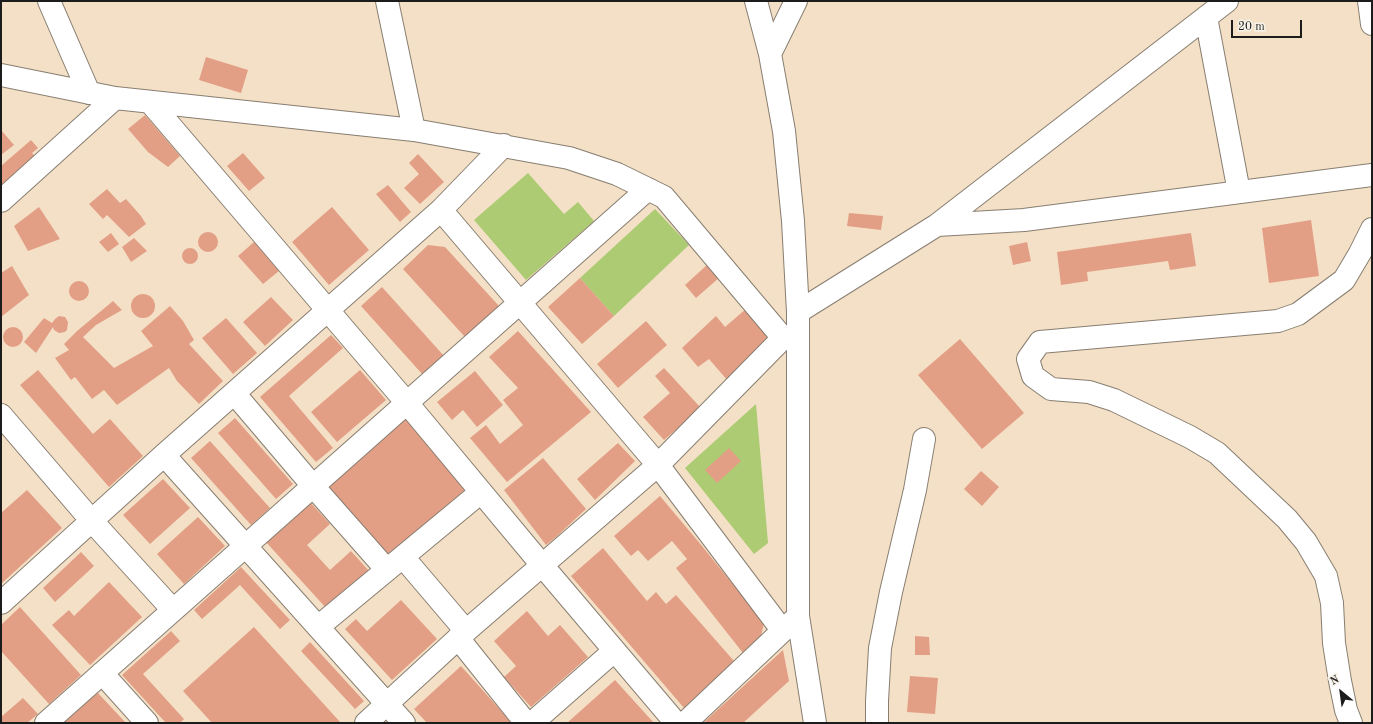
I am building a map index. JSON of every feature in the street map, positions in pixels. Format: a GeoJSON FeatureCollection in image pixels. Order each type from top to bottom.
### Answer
{"type":"FeatureCollection","features":[{"type":"Feature","properties":{"kind":"street"},"geometry":{"type":"LineString","coordinates":[[49,1],[88,92]]}},
{"type":"Feature","properties":{"kind":"street"},"geometry":{"type":"LineString","coordinates":[[387,1],[414,130]]}},
{"type":"Feature","properties":{"kind":"street"},"geometry":{"type":"LineString","coordinates":[[756,1],[770,54],[784,131],[793,221],[798,312],[790,339],[798,616],[815,723]]}},
{"type":"Feature","properties":{"kind":"street"},"geometry":{"type":"LineString","coordinates":[[770,54],[796,1]]}},
{"type":"Feature","properties":{"kind":"street"},"geometry":{"type":"LineString","coordinates":[[798,312],[936,225],[1227,1]]}},
{"type":"Feature","properties":{"kind":"street"},"geometry":{"type":"LineString","coordinates":[[1369,1],[1372,24]]}},
{"type":"Feature","properties":{"kind":"street"},"geometry":{"type":"LineString","coordinates":[[1206,16],[1239,192]]}},
{"type":"Feature","properties":{"kind":"street"},"geometry":{"type":"LineString","coordinates":[[1,75],[115,98],[414,130],[569,158],[617,174],[664,196],[790,339]]}},
{"type":"Feature","properties":{"kind":"street"},"geometry":{"type":"LineString","coordinates":[[1,201],[115,98]]}},
{"type":"Feature","properties":{"kind":"street"},"geometry":{"type":"LineString","coordinates":[[150,102],[407,403],[676,723]]}},
{"type":"Feature","properties":{"kind":"street"},"geometry":{"type":"LineString","coordinates":[[1,604],[91,520],[327,309],[441,210],[504,146]]}},
{"type":"Feature","properties":{"kind":"street"},"geometry":{"type":"LineString","coordinates":[[936,225],[1024,220],[1372,175]]}},
{"type":"Feature","properties":{"kind":"street"},"geometry":{"type":"LineString","coordinates":[[46,723],[648,189]]}},
{"type":"Feature","properties":{"kind":"street"},"geometry":{"type":"LineString","coordinates":[[441,210],[658,465],[782,630]]}},
{"type":"Feature","properties":{"kind":"street"},"geometry":{"type":"LineString","coordinates":[[1351,723],[1346,710],[1340,681],[1334,643],[1332,603],[1326,576],[1306,542],[1287,519],[1217,454],[1195,440],[1114,400],[1089,392],[1051,390],[1033,376],[1028,359],[1040,342],[1278,321],[1298,314],[1344,280],[1372,229]]}},
{"type":"Feature","properties":{"kind":"street"},"geometry":{"type":"LineString","coordinates":[[366,723],[462,634],[658,465],[790,339]]}},
{"type":"Feature","properties":{"kind":"street"},"geometry":{"type":"LineString","coordinates":[[234,393],[313,486],[395,563],[462,634],[526,723]]}},
{"type":"Feature","properties":{"kind":"street"},"geometry":{"type":"LineString","coordinates":[[1,415],[91,520],[173,610]]}},
{"type":"Feature","properties":{"kind":"street"},"geometry":{"type":"LineString","coordinates":[[878,723],[877,701],[880,648],[890,592],[915,490],[924,439]]}},
{"type":"Feature","properties":{"kind":"street"},"geometry":{"type":"LineString","coordinates":[[164,455],[404,723]]}},
{"type":"Feature","properties":{"kind":"street"},"geometry":{"type":"LineString","coordinates":[[318,627],[481,492]]}},
{"type":"Feature","properties":{"kind":"street"},"geometry":{"type":"LineString","coordinates":[[685,723],[798,616]]}},
{"type":"Feature","properties":{"kind":"street"},"geometry":{"type":"LineString","coordinates":[[532,723],[614,651]]}},
{"type":"Feature","properties":{"kind":"street"},"geometry":{"type":"LineString","coordinates":[[102,673],[147,723]]}},
{"type":"Feature","properties":{"kind":"green space"},"geometry":{"type":"Polygon","coordinates":[[[528,173],[564,214],[578,202],[594,221],[526,280],[474,220],[528,173]]]}},
{"type":"Feature","properties":{"kind":"green space"},"geometry":{"type":"Polygon","coordinates":[[[655,209],[689,245],[614,316],[580,278],[655,209]]]}},
{"type":"Feature","properties":{"kind":"green space"},"geometry":{"type":"Polygon","coordinates":[[[756,404],[768,543],[754,554],[685,468],[756,404]]]}},
{"type":"Feature","properties":{"kind":"building"},"geometry":{"type":"Polygon","coordinates":[[[206,57],[248,70],[241,93],[199,80],[206,57]]]}},
{"type":"Feature","properties":{"kind":"building"},"geometry":{"type":"Polygon","coordinates":[[[145,115],[180,156],[168,167],[148,152],[128,129],[145,115]]]}},
{"type":"Feature","properties":{"kind":"building"},"geometry":{"type":"Polygon","coordinates":[[[1,130],[14,145],[1,155],[1,130]]]}},
{"type":"Feature","properties":{"kind":"building"},"geometry":{"type":"Polygon","coordinates":[[[31,140],[38,148],[32,153],[36,157],[1,188],[1,166],[31,140]]]}},
{"type":"Feature","properties":{"kind":"building"},"geometry":{"type":"Polygon","coordinates":[[[243,153],[265,178],[249,191],[227,166],[243,153]]]}},
{"type":"Feature","properties":{"kind":"building"},"geometry":{"type":"Polygon","coordinates":[[[418,154],[444,182],[420,204],[404,188],[419,174],[409,163],[418,154]]]}},
{"type":"Feature","properties":{"kind":"building"},"geometry":{"type":"Polygon","coordinates":[[[388,185],[411,212],[400,222],[376,194],[388,185]]]}},
{"type":"Feature","properties":{"kind":"building"},"geometry":{"type":"Polygon","coordinates":[[[107,189],[120,203],[126,199],[146,224],[129,237],[107,215],[103,219],[89,204],[107,189]]]}},
{"type":"Feature","properties":{"kind":"building"},"geometry":{"type":"Polygon","coordinates":[[[39,207],[60,239],[28,251],[14,226],[39,207]]]}},
{"type":"Feature","properties":{"kind":"building"},"geometry":{"type":"Polygon","coordinates":[[[332,207],[369,250],[329,285],[292,242],[332,207]]]}},
{"type":"Feature","properties":{"kind":"building"},"geometry":{"type":"Polygon","coordinates":[[[849,213],[883,216],[881,230],[847,226],[849,213]]]}},
{"type":"Feature","properties":{"kind":"building"},"geometry":{"type":"Polygon","coordinates":[[[1311,220],[1319,276],[1269,283],[1262,228],[1311,220]]]}},
{"type":"Feature","properties":{"kind":"building"},"geometry":{"type":"Polygon","coordinates":[[[208,232],[215,235],[218,242],[215,249],[208,252],[201,249],[198,242],[201,235],[208,232]]]}},
{"type":"Feature","properties":{"kind":"building"},"geometry":{"type":"Polygon","coordinates":[[[111,233],[119,244],[108,252],[99,242],[111,233]]]}},
{"type":"Feature","properties":{"kind":"building"},"geometry":{"type":"Polygon","coordinates":[[[1191,233],[1196,266],[1170,270],[1168,261],[1087,272],[1088,281],[1061,285],[1057,252],[1191,233]]]}},
{"type":"Feature","properties":{"kind":"building"},"geometry":{"type":"Polygon","coordinates":[[[134,238],[147,251],[131,262],[122,247],[134,238]]]}},
{"type":"Feature","properties":{"kind":"building"},"geometry":{"type":"Polygon","coordinates":[[[254,242],[279,271],[263,284],[238,256],[254,242]]]}},
{"type":"Feature","properties":{"kind":"building"},"geometry":{"type":"Polygon","coordinates":[[[1027,242],[1031,261],[1013,265],[1009,246],[1027,242]]]}},
{"type":"Feature","properties":{"kind":"building"},"geometry":{"type":"Polygon","coordinates":[[[428,245],[445,247],[499,306],[465,337],[403,269],[428,245]]]}},
{"type":"Feature","properties":{"kind":"building"},"geometry":{"type":"Polygon","coordinates":[[[187,248],[193,248],[198,253],[196,262],[193,264],[187,264],[182,259],[182,253],[187,248]]]}},
{"type":"Feature","properties":{"kind":"building"},"geometry":{"type":"Polygon","coordinates":[[[708,264],[720,277],[696,298],[685,285],[708,264]]]}},
{"type":"Feature","properties":{"kind":"building"},"geometry":{"type":"Polygon","coordinates":[[[12,266],[29,295],[1,317],[1,273],[12,266]]]}},
{"type":"Feature","properties":{"kind":"building"},"geometry":{"type":"Polygon","coordinates":[[[580,278],[614,316],[582,344],[548,307],[580,278]]]}},
{"type":"Feature","properties":{"kind":"building"},"geometry":{"type":"Polygon","coordinates":[[[75,281],[83,281],[89,287],[89,295],[83,301],[75,301],[69,295],[69,287],[75,281]]]}},
{"type":"Feature","properties":{"kind":"building"},"geometry":{"type":"Polygon","coordinates":[[[382,287],[444,356],[423,375],[361,306],[382,287]]]}},
{"type":"Feature","properties":{"kind":"building"},"geometry":{"type":"Polygon","coordinates":[[[143,294],[148,295],[154,301],[154,311],[148,317],[143,318],[138,317],[132,311],[131,306],[132,301],[138,295],[143,294]]]}},
{"type":"Feature","properties":{"kind":"building"},"geometry":{"type":"Polygon","coordinates":[[[271,297],[293,320],[265,346],[243,322],[271,297]]]}},
{"type":"Feature","properties":{"kind":"building"},"geometry":{"type":"Polygon","coordinates":[[[113,301],[122,310],[96,325],[83,337],[114,368],[153,346],[141,331],[170,306],[183,321],[194,340],[189,344],[223,381],[199,404],[177,381],[169,368],[117,405],[104,390],[92,399],[75,377],[71,380],[55,358],[69,350],[64,344],[113,301]]]}},
{"type":"Feature","properties":{"kind":"building"},"geometry":{"type":"Polygon","coordinates":[[[747,308],[775,339],[728,381],[709,359],[698,367],[682,348],[716,316],[725,327],[747,308]]]}},
{"type":"Feature","properties":{"kind":"building"},"geometry":{"type":"Polygon","coordinates":[[[59,316],[65,317],[68,322],[67,330],[65,332],[59,333],[54,330],[53,327],[36,353],[24,342],[44,318],[52,323],[59,316]]]}},
{"type":"Feature","properties":{"kind":"building"},"geometry":{"type":"Polygon","coordinates":[[[226,318],[257,353],[233,374],[202,338],[226,318]]]}},
{"type":"Feature","properties":{"kind":"building"},"geometry":{"type":"Polygon","coordinates":[[[646,321],[667,345],[618,388],[597,364],[646,321]]]}},
{"type":"Feature","properties":{"kind":"building"},"geometry":{"type":"Polygon","coordinates":[[[13,327],[20,330],[23,337],[20,344],[13,347],[6,344],[3,337],[6,330],[13,327]]]}},
{"type":"Feature","properties":{"kind":"building"},"geometry":{"type":"Polygon","coordinates":[[[518,331],[591,412],[507,482],[470,438],[486,425],[500,444],[523,425],[503,400],[518,388],[489,357],[518,331]]]}},
{"type":"Feature","properties":{"kind":"building"},"geometry":{"type":"Polygon","coordinates":[[[331,335],[343,348],[289,396],[333,448],[316,462],[260,397],[331,335]]]}},
{"type":"Feature","properties":{"kind":"building"},"geometry":{"type":"Polygon","coordinates":[[[960,339],[1024,413],[982,449],[918,375],[960,339]]]}},
{"type":"Feature","properties":{"kind":"building"},"geometry":{"type":"Polygon","coordinates":[[[664,368],[701,408],[664,440],[643,417],[670,393],[655,376],[664,368]]]}},
{"type":"Feature","properties":{"kind":"building"},"geometry":{"type":"Polygon","coordinates":[[[38,370],[93,434],[110,419],[143,456],[109,487],[20,385],[38,370]]]}},
{"type":"Feature","properties":{"kind":"building"},"geometry":{"type":"Polygon","coordinates":[[[360,370],[386,400],[337,442],[311,412],[360,370]]]}},
{"type":"Feature","properties":{"kind":"building"},"geometry":{"type":"Polygon","coordinates":[[[475,371],[503,405],[477,427],[463,410],[452,420],[437,402],[475,371]]]}},
{"type":"Feature","properties":{"kind":"building"},"geometry":{"type":"Polygon","coordinates":[[[405,417],[466,489],[387,556],[327,487],[405,417]]]}},
{"type":"Feature","properties":{"kind":"building"},"geometry":{"type":"Polygon","coordinates":[[[235,418],[293,484],[276,499],[218,433],[235,418]]]}},
{"type":"Feature","properties":{"kind":"building"},"geometry":{"type":"Polygon","coordinates":[[[210,441],[270,508],[251,525],[191,458],[210,441]]]}},
{"type":"Feature","properties":{"kind":"building"},"geometry":{"type":"Polygon","coordinates":[[[618,443],[635,461],[595,500],[577,479],[618,443]]]}},
{"type":"Feature","properties":{"kind":"building"},"geometry":{"type":"Polygon","coordinates":[[[729,448],[741,461],[717,483],[705,470],[729,448]]]}},
{"type":"Feature","properties":{"kind":"building"},"geometry":{"type":"Polygon","coordinates":[[[543,458],[586,509],[546,545],[504,490],[543,458]]]}},
{"type":"Feature","properties":{"kind":"building"},"geometry":{"type":"Polygon","coordinates":[[[981,471],[999,487],[982,506],[964,489],[981,471]]]}},
{"type":"Feature","properties":{"kind":"building"},"geometry":{"type":"Polygon","coordinates":[[[163,479],[190,508],[150,544],[123,515],[163,479]]]}},
{"type":"Feature","properties":{"kind":"building"},"geometry":{"type":"Polygon","coordinates":[[[27,490],[62,528],[1,584],[1,513],[27,490]]]}},
{"type":"Feature","properties":{"kind":"building"},"geometry":{"type":"Polygon","coordinates":[[[660,496],[764,623],[761,636],[743,653],[676,568],[687,559],[672,541],[648,561],[638,550],[631,556],[614,536],[660,496]]]}},
{"type":"Feature","properties":{"kind":"building"},"geometry":{"type":"Polygon","coordinates":[[[310,502],[330,524],[307,545],[330,570],[351,551],[369,571],[327,609],[265,541],[310,502]]]}},
{"type":"Feature","properties":{"kind":"building"},"geometry":{"type":"Polygon","coordinates":[[[198,517],[225,546],[184,584],[157,554],[198,517]]]}},
{"type":"Feature","properties":{"kind":"building"},"geometry":{"type":"Polygon","coordinates":[[[603,548],[647,601],[656,592],[666,604],[676,595],[734,661],[684,708],[571,576],[603,548]]]}},
{"type":"Feature","properties":{"kind":"building"},"geometry":{"type":"Polygon","coordinates":[[[81,552],[94,566],[55,602],[43,588],[81,552]]]}},
{"type":"Feature","properties":{"kind":"building"},"geometry":{"type":"Polygon","coordinates":[[[241,567],[290,620],[280,629],[240,585],[202,619],[194,610],[241,567]]]}},
{"type":"Feature","properties":{"kind":"building"},"geometry":{"type":"Polygon","coordinates":[[[109,582],[142,617],[90,665],[52,625],[69,610],[74,616],[109,582]]]}},
{"type":"Feature","properties":{"kind":"building"},"geometry":{"type":"Polygon","coordinates":[[[401,600],[437,639],[392,680],[345,629],[356,619],[367,631],[401,600]]]}},
{"type":"Feature","properties":{"kind":"building"},"geometry":{"type":"Polygon","coordinates":[[[20,607],[81,675],[49,704],[1,651],[1,625],[20,607]]]}},
{"type":"Feature","properties":{"kind":"building"},"geometry":{"type":"Polygon","coordinates":[[[527,611],[548,636],[560,625],[588,657],[531,707],[504,677],[516,666],[494,641],[527,611]]]}},
{"type":"Feature","properties":{"kind":"building"},"geometry":{"type":"Polygon","coordinates":[[[254,627],[340,722],[339,723],[212,723],[183,691],[254,627]]]}},
{"type":"Feature","properties":{"kind":"building"},"geometry":{"type":"Polygon","coordinates":[[[171,631],[180,641],[143,674],[184,719],[180,723],[166,723],[122,675],[171,631]]]}},
{"type":"Feature","properties":{"kind":"building"},"geometry":{"type":"Polygon","coordinates":[[[915,636],[929,637],[930,655],[915,655],[915,636]]]}},
{"type":"Feature","properties":{"kind":"building"},"geometry":{"type":"Polygon","coordinates":[[[310,642],[364,701],[355,709],[301,651],[310,642]]]}},
{"type":"Feature","properties":{"kind":"building"},"geometry":{"type":"Polygon","coordinates":[[[783,650],[789,681],[743,723],[703,723],[783,650]]]}},
{"type":"Feature","properties":{"kind":"building"},"geometry":{"type":"Polygon","coordinates":[[[461,666],[512,723],[427,723],[414,709],[461,666]]]}},
{"type":"Feature","properties":{"kind":"building"},"geometry":{"type":"Polygon","coordinates":[[[910,676],[938,678],[935,714],[907,712],[910,676]]]}},
{"type":"Feature","properties":{"kind":"building"},"geometry":{"type":"Polygon","coordinates":[[[615,680],[654,723],[567,723],[615,680]]]}},
{"type":"Feature","properties":{"kind":"building"},"geometry":{"type":"Polygon","coordinates":[[[96,691],[126,723],[61,723],[96,691]]]}},
{"type":"Feature","properties":{"kind":"building"},"geometry":{"type":"Polygon","coordinates":[[[23,698],[38,714],[27,723],[1,723],[1,717],[23,698]]]}}]}
